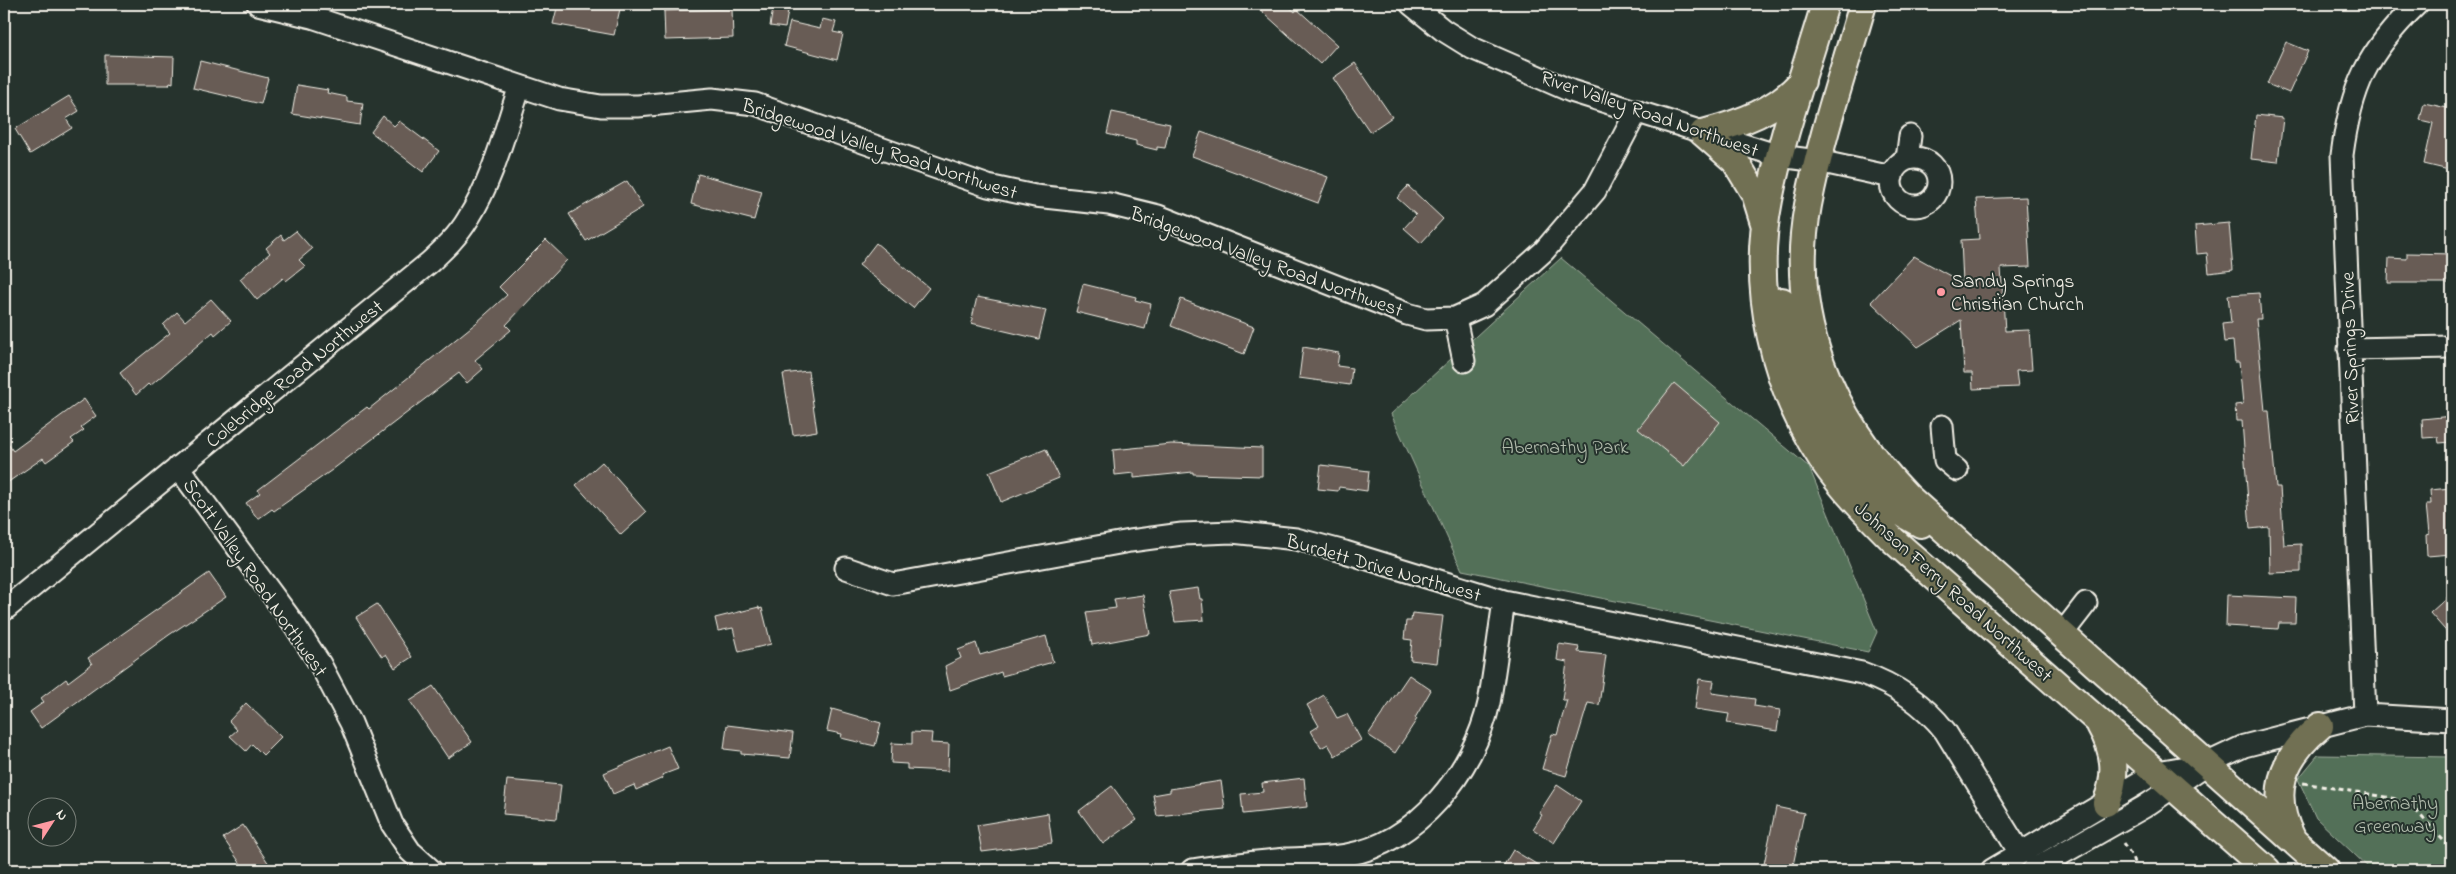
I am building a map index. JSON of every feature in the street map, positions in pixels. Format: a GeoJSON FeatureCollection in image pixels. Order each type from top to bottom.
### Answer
{"type":"FeatureCollection","features":[{"type":"Feature","properties":{"kind":"main road","name":"Johnson Ferry Road Northwest"},"geometry":{"type":"LineString","coordinates":[[1825,4],[1779,156],[1768,201],[1763,268],[1771,339],[1790,398],[1804,429],[1823,461],[1847,492],[1893,540],[2267,870]]}},
{"type":"Feature","properties":{"kind":"main road","name":"Johnson Ferry Road Northwest"},"geometry":{"type":"LineString","coordinates":[[1863,4],[1818,161],[1808,206],[1803,260],[1804,283],[1811,329],[1823,369],[1846,419],[1876,464],[1908,497],[2326,870]]}},
{"type":"Feature","properties":{"kind":"main road"},"geometry":{"type":"LineString","coordinates":[[1766,227],[1757,200],[1745,175],[1735,161],[1703,133],[1763,112],[1786,97],[1802,80]]}},
{"type":"Feature","properties":{"kind":"main road"},"geometry":{"type":"LineString","coordinates":[[1779,156],[1786,178],[1787,190],[1781,243],[1783,302],[1794,356],[1808,395],[1824,427],[1847,464],[1872,492],[1904,515],[1954,538]]}},
{"type":"Feature","properties":{"kind":"main road"},"geometry":{"type":"LineString","coordinates":[[2097,720],[2111,748],[2114,761],[2114,778],[2106,803]]}},
{"type":"Feature","properties":{"kind":"main road"},"geometry":{"type":"LineString","coordinates":[[2292,838],[2280,794],[2283,772],[2296,749],[2320,726]]}},
{"type":"Feature","properties":{"kind":"street","name":"Bridgewood Valley Road Northwest"},"geometry":{"type":"LineString","coordinates":[[258,4],[312,17],[559,100],[601,106],[638,106],[712,100],[755,104],[988,186],[1035,196],[1109,204],[1158,216],[1407,314],[1426,318],[1455,318],[1484,305],[1544,251],[1595,192],[1637,111]]}},
{"type":"Feature","properties":{"kind":"street","name":"River Valley Road Northwest"},"geometry":{"type":"LineString","coordinates":[[1411,4],[1443,30],[1472,48],[1571,91],[1779,156],[1818,161],[1892,177]]}},
{"type":"Feature","properties":{"kind":"street","name":"River Springs Drive"},"geometry":{"type":"LineString","coordinates":[[2365,715],[2342,155],[2347,117],[2359,82],[2374,54],[2395,26],[2418,4]]}},
{"type":"Feature","properties":{"kind":"street","name":"Colebridge Road Northwest"},"geometry":{"type":"LineString","coordinates":[[4,610],[430,262],[450,242],[468,220],[481,195],[520,86]]}},
{"type":"Feature","properties":{"kind":"street"},"geometry":{"type":"LineString","coordinates":[[1907,159],[1910,136]]}},
{"type":"Feature","properties":{"kind":"street"},"geometry":{"type":"LineString","coordinates":[[1907,159],[1922,159],[1934,167],[1940,182],[1935,197],[1921,206],[1905,204],[1894,193],[1892,177],[1895,169],[1907,159]]}},
{"type":"Feature","properties":{"kind":"street"},"geometry":{"type":"LineString","coordinates":[[1455,318],[1464,361]]}},
{"type":"Feature","properties":{"kind":"street"},"geometry":{"type":"LineString","coordinates":[[2349,349],[2452,348]]}},
{"type":"Feature","properties":{"kind":"street"},"geometry":{"type":"LineString","coordinates":[[1942,426],[1945,460],[1957,470]]}},
{"type":"Feature","properties":{"kind":"street","name":"Scott Valley Road Northwest"},"geometry":{"type":"LineString","coordinates":[[178,467],[294,624],[320,664],[351,723],[392,824],[410,851],[431,870]]}},
{"type":"Feature","properties":{"kind":"street","name":"Burdett Drive Northwest"},"geometry":{"type":"LineString","coordinates":[[846,568],[893,584],[1138,540],[1182,534],[1232,532],[1306,542],[1504,602],[1862,673],[1905,693],[1933,716],[1945,731],[2020,853]]}},
{"type":"Feature","properties":{"kind":"street"},"geometry":{"type":"LineString","coordinates":[[1192,870],[1255,862],[1345,855],[1365,851],[1398,836],[1422,818],[1444,794],[1465,761],[1478,733],[1488,704],[1504,602]]}},
{"type":"Feature","properties":{"kind":"street"},"geometry":{"type":"LineString","coordinates":[[2062,634],[2086,603]]}},
{"type":"Feature","properties":{"kind":"street"},"geometry":{"type":"LineString","coordinates":[[1992,870],[2106,803],[2208,763],[2244,746],[2365,715],[2452,720]]}},
{"type":"Feature","properties":{"kind":"street"},"geometry":{"type":"LineString","coordinates":[[2034,870],[2166,780]]}},
{"type":"Feature","properties":{"kind":"path"},"geometry":{"type":"LineString","coordinates":[[2297,783],[2317,784],[2392,798],[2411,805],[2452,850]]}},
{"type":"Feature","properties":{"kind":"path"},"geometry":{"type":"LineString","coordinates":[[2123,843],[2132,856],[2136,870]]}},
{"type":"Feature","properties":{"kind":"green space","name":"Abernathy Park"},"geometry":{"type":"Polygon","coordinates":[[[1561,258],[1809,467],[1877,632],[1868,652],[1462,570],[1391,414],[1561,258]]]}},
{"type":"Feature","properties":{"kind":"green space","name":"Abernathy Greenway"},"geometry":{"type":"Polygon","coordinates":[[[2318,755],[2452,757],[2452,870],[2371,870],[2316,818],[2298,779],[2318,755]]]}},
{"type":"Feature","properties":{"kind":"building"},"geometry":{"type":"Polygon","coordinates":[[[558,4],[595,4],[620,9],[614,35],[553,24],[558,4]]]}},
{"type":"Feature","properties":{"kind":"building"},"geometry":{"type":"Polygon","coordinates":[[[1254,4],[1286,4],[1295,12],[1297,9],[1337,45],[1320,64],[1254,4]]]}},
{"type":"Feature","properties":{"kind":"building"},"geometry":{"type":"Polygon","coordinates":[[[773,8],[788,11],[785,28],[770,26],[773,8]]]}},
{"type":"Feature","properties":{"kind":"building"},"geometry":{"type":"Polygon","coordinates":[[[732,9],[733,38],[665,40],[664,11],[732,9]]]}},
{"type":"Feature","properties":{"kind":"building"},"geometry":{"type":"Polygon","coordinates":[[[822,19],[836,22],[833,32],[843,34],[837,60],[784,46],[790,22],[820,29],[822,19]]]}},
{"type":"Feature","properties":{"kind":"building"},"geometry":{"type":"Polygon","coordinates":[[[2286,42],[2308,51],[2289,93],[2267,84],[2286,42]]]}},
{"type":"Feature","properties":{"kind":"building"},"geometry":{"type":"Polygon","coordinates":[[[105,55],[174,57],[173,83],[170,82],[169,85],[105,85],[105,55]]]}},
{"type":"Feature","properties":{"kind":"building"},"geometry":{"type":"Polygon","coordinates":[[[200,61],[268,78],[261,104],[193,88],[200,61]]]}},
{"type":"Feature","properties":{"kind":"building"},"geometry":{"type":"Polygon","coordinates":[[[1355,63],[1392,117],[1370,132],[1333,78],[1355,63]]]}},
{"type":"Feature","properties":{"kind":"building"},"geometry":{"type":"Polygon","coordinates":[[[297,85],[328,90],[327,93],[347,97],[347,101],[363,103],[360,125],[292,114],[297,85]]]}},
{"type":"Feature","properties":{"kind":"building"},"geometry":{"type":"Polygon","coordinates":[[[69,96],[79,111],[66,119],[72,128],[30,154],[15,129],[69,96]]]}},
{"type":"Feature","properties":{"kind":"building"},"geometry":{"type":"Polygon","coordinates":[[[2424,103],[2452,109],[2452,154],[2449,170],[2424,164],[2433,123],[2420,120],[2424,103]]]}},
{"type":"Feature","properties":{"kind":"building"},"geometry":{"type":"Polygon","coordinates":[[[1112,112],[1170,124],[1165,148],[1157,147],[1157,150],[1136,145],[1136,141],[1107,134],[1112,112]]]}},
{"type":"Feature","properties":{"kind":"building"},"geometry":{"type":"Polygon","coordinates":[[[2256,115],[2283,118],[2278,162],[2251,159],[2256,115]]]}},
{"type":"Feature","properties":{"kind":"building"},"geometry":{"type":"Polygon","coordinates":[[[383,116],[394,126],[399,121],[439,151],[423,172],[371,132],[383,116]]]}},
{"type":"Feature","properties":{"kind":"building"},"geometry":{"type":"Polygon","coordinates":[[[1201,132],[1328,177],[1318,203],[1192,156],[1201,132]]]}},
{"type":"Feature","properties":{"kind":"building"},"geometry":{"type":"Polygon","coordinates":[[[698,174],[762,191],[754,220],[691,204],[698,174]]]}},
{"type":"Feature","properties":{"kind":"building"},"geometry":{"type":"Polygon","coordinates":[[[627,181],[643,207],[586,241],[569,214],[627,181]]]}},
{"type":"Feature","properties":{"kind":"building"},"geometry":{"type":"Polygon","coordinates":[[[1408,186],[1443,219],[1421,243],[1404,228],[1416,215],[1397,198],[1408,186]]]}},
{"type":"Feature","properties":{"kind":"building","name":"Sandy Springs Christian Church"},"geometry":{"type":"Polygon","coordinates":[[[2026,197],[2030,267],[2001,268],[2005,331],[2029,330],[2032,370],[2016,371],[2018,387],[1973,389],[1972,373],[1964,373],[1961,320],[1918,347],[1871,302],[1914,256],[1963,283],[1961,240],[1979,239],[1976,199],[2026,197]]]}},
{"type":"Feature","properties":{"kind":"building"},"geometry":{"type":"Polygon","coordinates":[[[2229,223],[2233,270],[2209,273],[2207,253],[2197,254],[2195,226],[2229,223]]]}},
{"type":"Feature","properties":{"kind":"building"},"geometry":{"type":"Polygon","coordinates":[[[296,231],[312,249],[299,260],[305,266],[286,281],[283,278],[257,300],[240,279],[270,253],[266,248],[281,235],[284,240],[296,231]]]}},
{"type":"Feature","properties":{"kind":"building"},"geometry":{"type":"Polygon","coordinates":[[[546,240],[567,260],[506,325],[511,330],[475,360],[483,369],[467,383],[459,373],[332,470],[274,511],[272,509],[258,519],[246,503],[260,493],[258,490],[367,407],[369,409],[476,323],[507,295],[499,287],[546,240]]]}},
{"type":"Feature","properties":{"kind":"building"},"geometry":{"type":"Polygon","coordinates":[[[876,243],[929,288],[913,308],[859,265],[876,243]]]}},
{"type":"Feature","properties":{"kind":"building"},"geometry":{"type":"Polygon","coordinates":[[[2407,253],[2452,254],[2452,283],[2388,283],[2389,258],[2407,259],[2407,253]]]}},
{"type":"Feature","properties":{"kind":"building"},"geometry":{"type":"Polygon","coordinates":[[[1083,284],[1136,297],[1135,300],[1151,304],[1145,329],[1076,312],[1083,284]]]}},
{"type":"Feature","properties":{"kind":"building"},"geometry":{"type":"Polygon","coordinates":[[[2259,293],[2261,319],[2256,319],[2265,411],[2269,411],[2276,487],[2280,487],[2284,545],[2301,544],[2301,572],[2270,573],[2269,527],[2250,529],[2242,421],[2236,421],[2235,405],[2243,404],[2239,362],[2235,362],[2233,341],[2224,342],[2222,324],[2231,323],[2228,295],[2259,293]]]}},
{"type":"Feature","properties":{"kind":"building"},"geometry":{"type":"Polygon","coordinates":[[[977,297],[1046,310],[1039,339],[971,323],[977,297]]]}},
{"type":"Feature","properties":{"kind":"building"},"geometry":{"type":"Polygon","coordinates":[[[211,299],[231,321],[215,335],[213,332],[150,386],[148,384],[136,395],[120,373],[170,333],[163,325],[177,312],[185,321],[211,299]]]}},
{"type":"Feature","properties":{"kind":"building"},"geometry":{"type":"Polygon","coordinates":[[[1181,299],[1254,327],[1244,354],[1171,326],[1181,299]]]}},
{"type":"Feature","properties":{"kind":"building"},"geometry":{"type":"Polygon","coordinates":[[[1303,347],[1339,353],[1337,366],[1352,368],[1350,385],[1299,378],[1303,347]]]}},
{"type":"Feature","properties":{"kind":"building"},"geometry":{"type":"Polygon","coordinates":[[[808,371],[817,431],[793,435],[783,374],[808,371]]]}},
{"type":"Feature","properties":{"kind":"building"},"geometry":{"type":"Polygon","coordinates":[[[1674,383],[1720,422],[1684,466],[1638,429],[1674,383]]]}},
{"type":"Feature","properties":{"kind":"building"},"geometry":{"type":"Polygon","coordinates":[[[84,399],[96,416],[81,427],[84,430],[71,439],[74,442],[46,462],[43,458],[4,485],[4,438],[13,451],[84,399]]]}},
{"type":"Feature","properties":{"kind":"building"},"geometry":{"type":"Polygon","coordinates":[[[2452,416],[2452,442],[2439,443],[2438,437],[2423,438],[2422,419],[2452,416]]]}},
{"type":"Feature","properties":{"kind":"building"},"geometry":{"type":"Polygon","coordinates":[[[1171,444],[1262,448],[1262,476],[1193,474],[1193,472],[1134,478],[1134,473],[1115,475],[1113,450],[1171,444]]]}},
{"type":"Feature","properties":{"kind":"building"},"geometry":{"type":"Polygon","coordinates":[[[1046,449],[1059,478],[1001,502],[989,472],[1046,449]]]}},
{"type":"Feature","properties":{"kind":"building"},"geometry":{"type":"Polygon","coordinates":[[[602,462],[646,512],[621,535],[576,485],[602,462]]]}},
{"type":"Feature","properties":{"kind":"building"},"geometry":{"type":"Polygon","coordinates":[[[1321,465],[1369,471],[1367,491],[1339,487],[1338,491],[1318,489],[1321,465]]]}},
{"type":"Feature","properties":{"kind":"building"},"geometry":{"type":"Polygon","coordinates":[[[2451,488],[2452,554],[2427,556],[2426,535],[2429,534],[2426,504],[2431,504],[2430,490],[2451,488]]]}},
{"type":"Feature","properties":{"kind":"building"},"geometry":{"type":"Polygon","coordinates":[[[209,573],[226,597],[169,635],[41,728],[30,712],[44,702],[41,698],[66,679],[68,682],[92,664],[88,658],[209,573]]]}},
{"type":"Feature","properties":{"kind":"building"},"geometry":{"type":"Polygon","coordinates":[[[1198,588],[1200,599],[1202,599],[1204,620],[1175,622],[1169,592],[1198,588]]]}},
{"type":"Feature","properties":{"kind":"building"},"geometry":{"type":"Polygon","coordinates":[[[2452,593],[2452,638],[2430,613],[2452,593]]]}},
{"type":"Feature","properties":{"kind":"building"},"geometry":{"type":"Polygon","coordinates":[[[1143,595],[1150,634],[1092,645],[1086,612],[1116,608],[1114,599],[1143,595]]]}},
{"type":"Feature","properties":{"kind":"building"},"geometry":{"type":"Polygon","coordinates":[[[2227,595],[2296,598],[2295,623],[2279,623],[2278,629],[2226,626],[2227,595]]]}},
{"type":"Feature","properties":{"kind":"building"},"geometry":{"type":"Polygon","coordinates":[[[377,604],[412,657],[395,668],[386,654],[382,657],[356,617],[377,604]]]}},
{"type":"Feature","properties":{"kind":"building"},"geometry":{"type":"Polygon","coordinates":[[[759,607],[759,609],[762,608],[771,644],[739,652],[733,628],[718,631],[715,618],[759,607]]]}},
{"type":"Feature","properties":{"kind":"building"},"geometry":{"type":"Polygon","coordinates":[[[1412,613],[1443,616],[1437,663],[1410,660],[1412,640],[1404,639],[1406,621],[1411,621],[1412,613]]]}},
{"type":"Feature","properties":{"kind":"building"},"geometry":{"type":"Polygon","coordinates":[[[1046,636],[1053,662],[1002,676],[1001,672],[950,690],[945,666],[961,658],[958,650],[976,643],[980,655],[1046,636]]]}},
{"type":"Feature","properties":{"kind":"building"},"geometry":{"type":"Polygon","coordinates":[[[1559,644],[1579,647],[1578,652],[1606,655],[1599,705],[1588,703],[1566,776],[1542,769],[1552,734],[1557,735],[1567,700],[1562,700],[1567,662],[1557,660],[1559,644]]]}},
{"type":"Feature","properties":{"kind":"building"},"geometry":{"type":"Polygon","coordinates":[[[1409,675],[1431,690],[1415,718],[1417,719],[1395,753],[1368,735],[1409,675]]]}},
{"type":"Feature","properties":{"kind":"building"},"geometry":{"type":"Polygon","coordinates":[[[1699,679],[1714,681],[1712,693],[1755,699],[1754,706],[1780,710],[1777,731],[1727,723],[1729,714],[1695,709],[1699,679]]]}},
{"type":"Feature","properties":{"kind":"building"},"geometry":{"type":"Polygon","coordinates":[[[433,686],[472,742],[448,758],[410,701],[433,686]]]}},
{"type":"Feature","properties":{"kind":"building"},"geometry":{"type":"Polygon","coordinates":[[[1324,695],[1337,718],[1347,714],[1361,740],[1335,756],[1328,744],[1321,748],[1311,731],[1319,726],[1307,705],[1324,695]]]}},
{"type":"Feature","properties":{"kind":"building"},"geometry":{"type":"Polygon","coordinates":[[[246,703],[281,737],[263,755],[252,744],[246,751],[230,736],[237,730],[229,721],[246,703]]]}},
{"type":"Feature","properties":{"kind":"building"},"geometry":{"type":"Polygon","coordinates":[[[832,709],[881,723],[875,746],[841,738],[842,734],[827,731],[832,709]]]}},
{"type":"Feature","properties":{"kind":"building"},"geometry":{"type":"Polygon","coordinates":[[[727,725],[793,733],[790,758],[741,754],[741,751],[724,749],[727,725]]]}},
{"type":"Feature","properties":{"kind":"building"},"geometry":{"type":"Polygon","coordinates":[[[912,732],[932,733],[931,743],[949,744],[948,771],[907,769],[907,764],[891,763],[892,743],[912,744],[912,732]]]}},
{"type":"Feature","properties":{"kind":"building"},"geometry":{"type":"Polygon","coordinates":[[[668,746],[678,769],[662,775],[663,778],[636,790],[634,785],[613,794],[604,773],[668,746]]]}},
{"type":"Feature","properties":{"kind":"building"},"geometry":{"type":"Polygon","coordinates":[[[1304,778],[1307,807],[1243,814],[1241,794],[1263,792],[1262,783],[1304,778]]]}},
{"type":"Feature","properties":{"kind":"building"},"geometry":{"type":"Polygon","coordinates":[[[507,780],[561,785],[557,819],[503,814],[507,780]]]}},
{"type":"Feature","properties":{"kind":"building"},"geometry":{"type":"Polygon","coordinates":[[[1221,781],[1225,809],[1157,816],[1153,795],[1170,792],[1170,789],[1221,781]]]}},
{"type":"Feature","properties":{"kind":"building"},"geometry":{"type":"Polygon","coordinates":[[[1557,785],[1581,801],[1554,843],[1533,829],[1542,815],[1539,813],[1557,785]]]}},
{"type":"Feature","properties":{"kind":"building"},"geometry":{"type":"Polygon","coordinates":[[[1112,786],[1137,820],[1103,844],[1079,811],[1112,786]]]}},
{"type":"Feature","properties":{"kind":"building"},"geometry":{"type":"Polygon","coordinates":[[[1776,807],[1804,813],[1792,870],[1764,864],[1776,807]]]}},
{"type":"Feature","properties":{"kind":"building"},"geometry":{"type":"Polygon","coordinates":[[[1048,813],[1052,843],[982,852],[977,825],[1048,813]]]}},
{"type":"Feature","properties":{"kind":"building"},"geometry":{"type":"Polygon","coordinates":[[[243,825],[273,870],[245,870],[223,838],[243,825]]]}},
{"type":"Feature","properties":{"kind":"building"},"geometry":{"type":"Polygon","coordinates":[[[1513,850],[1546,870],[1501,870],[1513,850]]]}},
{"type":"Feature","properties":{"kind":"place","name":"Sandy Springs Christian Church"},"geometry":{"type":"Point","coordinates":[1941,292]}}]}
